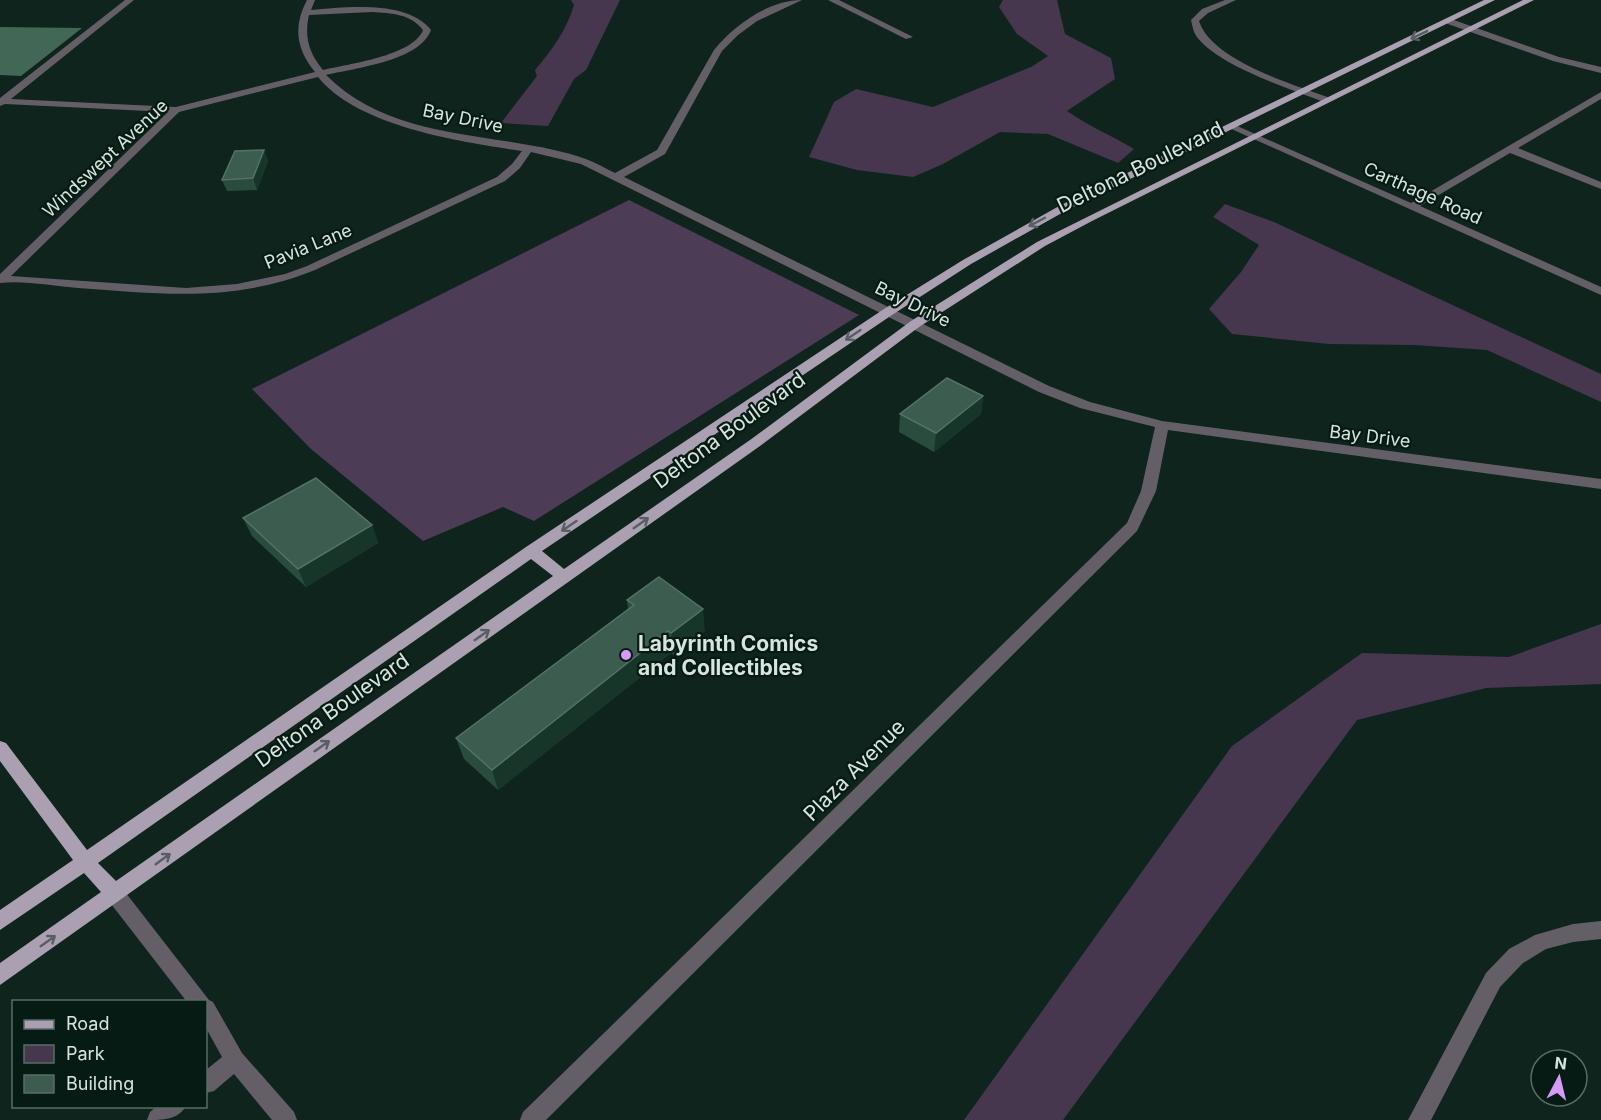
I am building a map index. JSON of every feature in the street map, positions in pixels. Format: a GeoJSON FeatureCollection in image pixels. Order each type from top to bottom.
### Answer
{"type":"FeatureCollection","features":[{"type":"Feature","properties":{"kind":"main road","name":"Deltona Boulevard"},"geometry":{"type":"LineString","coordinates":[[0,921],[531,551],[888,312],[1017,233],[1491,0]]}},
{"type":"Feature","properties":{"kind":"main road","name":"Deltona Boulevard"},"geometry":{"type":"LineString","coordinates":[[0,975],[270,782],[755,443],[915,324],[1041,244],[1530,0]]}},
{"type":"Feature","properties":{"kind":"main road"},"geometry":{"type":"LineString","coordinates":[[531,551],[565,577]]}},
{"type":"Feature","properties":{"kind":"main road"},"geometry":{"type":"LineString","coordinates":[[0,748],[85,862],[115,894]]}},
{"type":"Feature","properties":{"kind":"street"},"geometry":{"type":"LineString","coordinates":[[1,102],[130,0]]}},
{"type":"Feature","properties":{"kind":"street","name":"Bay Drive"},"geometry":{"type":"LineString","coordinates":[[311,0],[305,13],[302,40],[306,54],[320,74],[353,100],[398,121],[452,136],[567,155],[616,177],[1044,389],[1085,405],[1162,425],[1601,484]]}},
{"type":"Feature","properties":{"kind":"street"},"geometry":{"type":"LineString","coordinates":[[616,177],[661,152],[718,50],[728,39],[756,18],[798,0]]}},
{"type":"Feature","properties":{"kind":"street"},"geometry":{"type":"LineString","coordinates":[[832,0],[909,37]]}},
{"type":"Feature","properties":{"kind":"street"},"geometry":{"type":"LineString","coordinates":[[1232,0],[1198,15],[1195,20],[1197,30],[1228,58],[1327,100]]}},
{"type":"Feature","properties":{"kind":"street","name":"Windswept Avenue"},"geometry":{"type":"LineString","coordinates":[[1,280],[176,110],[405,51],[422,41],[428,30],[426,25],[416,17],[395,10],[370,9],[305,13]]}},
{"type":"Feature","properties":{"kind":"street"},"geometry":{"type":"LineString","coordinates":[[1448,21],[1556,59],[1601,70]]}},
{"type":"Feature","properties":{"kind":"street"},"geometry":{"type":"LineString","coordinates":[[1413,206],[1601,95]]}},
{"type":"Feature","properties":{"kind":"street"},"geometry":{"type":"LineString","coordinates":[[1,102],[176,110]]}},
{"type":"Feature","properties":{"kind":"street","name":"Carthage Road"},"geometry":{"type":"LineString","coordinates":[[1232,127],[1601,291]]}},
{"type":"Feature","properties":{"kind":"street","name":"Pavia Lane"},"geometry":{"type":"LineString","coordinates":[[1,280],[186,292],[262,284],[311,268],[501,179],[516,166],[529,148]]}},
{"type":"Feature","properties":{"kind":"street"},"geometry":{"type":"LineString","coordinates":[[1509,149],[1601,186]]}},
{"type":"Feature","properties":{"kind":"street","name":"Plaza Avenue"},"geometry":{"type":"LineString","coordinates":[[531,1120],[1132,527],[1149,493],[1162,425]]}},
{"type":"Feature","properties":{"kind":"street"},"geometry":{"type":"LineString","coordinates":[[115,894],[198,1000]]}},
{"type":"Feature","properties":{"kind":"street"},"geometry":{"type":"LineString","coordinates":[[1419,1120],[1493,980],[1508,964],[1516,956],[1542,941],[1573,933],[1601,930]]}},
{"type":"Feature","properties":{"kind":"street"},"geometry":{"type":"LineString","coordinates":[[207,1011],[234,1060],[286,1120]]}},
{"type":"Feature","properties":{"kind":"street"},"geometry":{"type":"LineString","coordinates":[[207,1082],[234,1060]]}},
{"type":"Feature","properties":{"kind":"street"},"geometry":{"type":"LineString","coordinates":[[158,1120],[174,1108]]}},
{"type":"Feature","properties":{"kind":"green space"},"geometry":{"type":"Polygon","coordinates":[[[571,0],[620,0],[586,70],[574,79],[548,126],[501,123],[537,76],[535,70],[563,32],[574,5],[571,0]]]}},
{"type":"Feature","properties":{"kind":"green space"},"geometry":{"type":"Polygon","coordinates":[[[1003,0],[1057,0],[1065,34],[1111,58],[1115,79],[1067,111],[1134,149],[1118,163],[1048,134],[1000,132],[943,164],[913,177],[857,170],[809,157],[834,102],[856,89],[933,107],[1031,67],[1048,56],[1017,34],[999,7],[1003,0]]]}},
{"type":"Feature","properties":{"kind":"green space"},"geometry":{"type":"Polygon","coordinates":[[[1225,204],[1274,222],[1601,374],[1601,402],[1487,350],[1415,345],[1329,344],[1232,334],[1209,309],[1241,272],[1259,245],[1213,217],[1225,204]]]}},
{"type":"Feature","properties":{"kind":"green space"},"geometry":{"type":"Polygon","coordinates":[[[1601,624],[1601,684],[1486,688],[1357,720],[1063,1120],[964,1120],[1232,746],[1362,653],[1509,657],[1601,624]]]}},
{"type":"Feature","properties":{"kind":"shaded area"},"geometry":{"type":"Polygon","coordinates":[[[0,27],[82,28],[21,76],[0,75],[0,27]]]}},
{"type":"Feature","properties":{"kind":"shaded area"},"geometry":{"type":"Polygon","coordinates":[[[629,200],[859,315],[534,521],[503,507],[423,541],[311,449],[252,389],[629,200]]]}},
{"type":"Feature","properties":{"kind":"building"},"geometry":{"type":"Polygon","coordinates":[[[264,150],[253,178],[222,180],[235,151],[264,150]]]}},
{"type":"Feature","properties":{"kind":"building"},"geometry":{"type":"Polygon","coordinates":[[[947,378],[983,396],[936,433],[900,414],[947,378]]]}},
{"type":"Feature","properties":{"kind":"building"},"geometry":{"type":"Polygon","coordinates":[[[316,478],[372,525],[298,569],[243,518],[316,478]]]}},
{"type":"Feature","properties":{"kind":"building"},"geometry":{"type":"Polygon","coordinates":[[[659,577],[703,609],[671,633],[668,631],[492,770],[456,738],[634,605],[627,600],[659,577]]]}},
{"type":"Feature","properties":{"kind":"place","name":"Labyrinth Comics and Collectibles"},"geometry":{"type":"Point","coordinates":[626,655]}}]}
